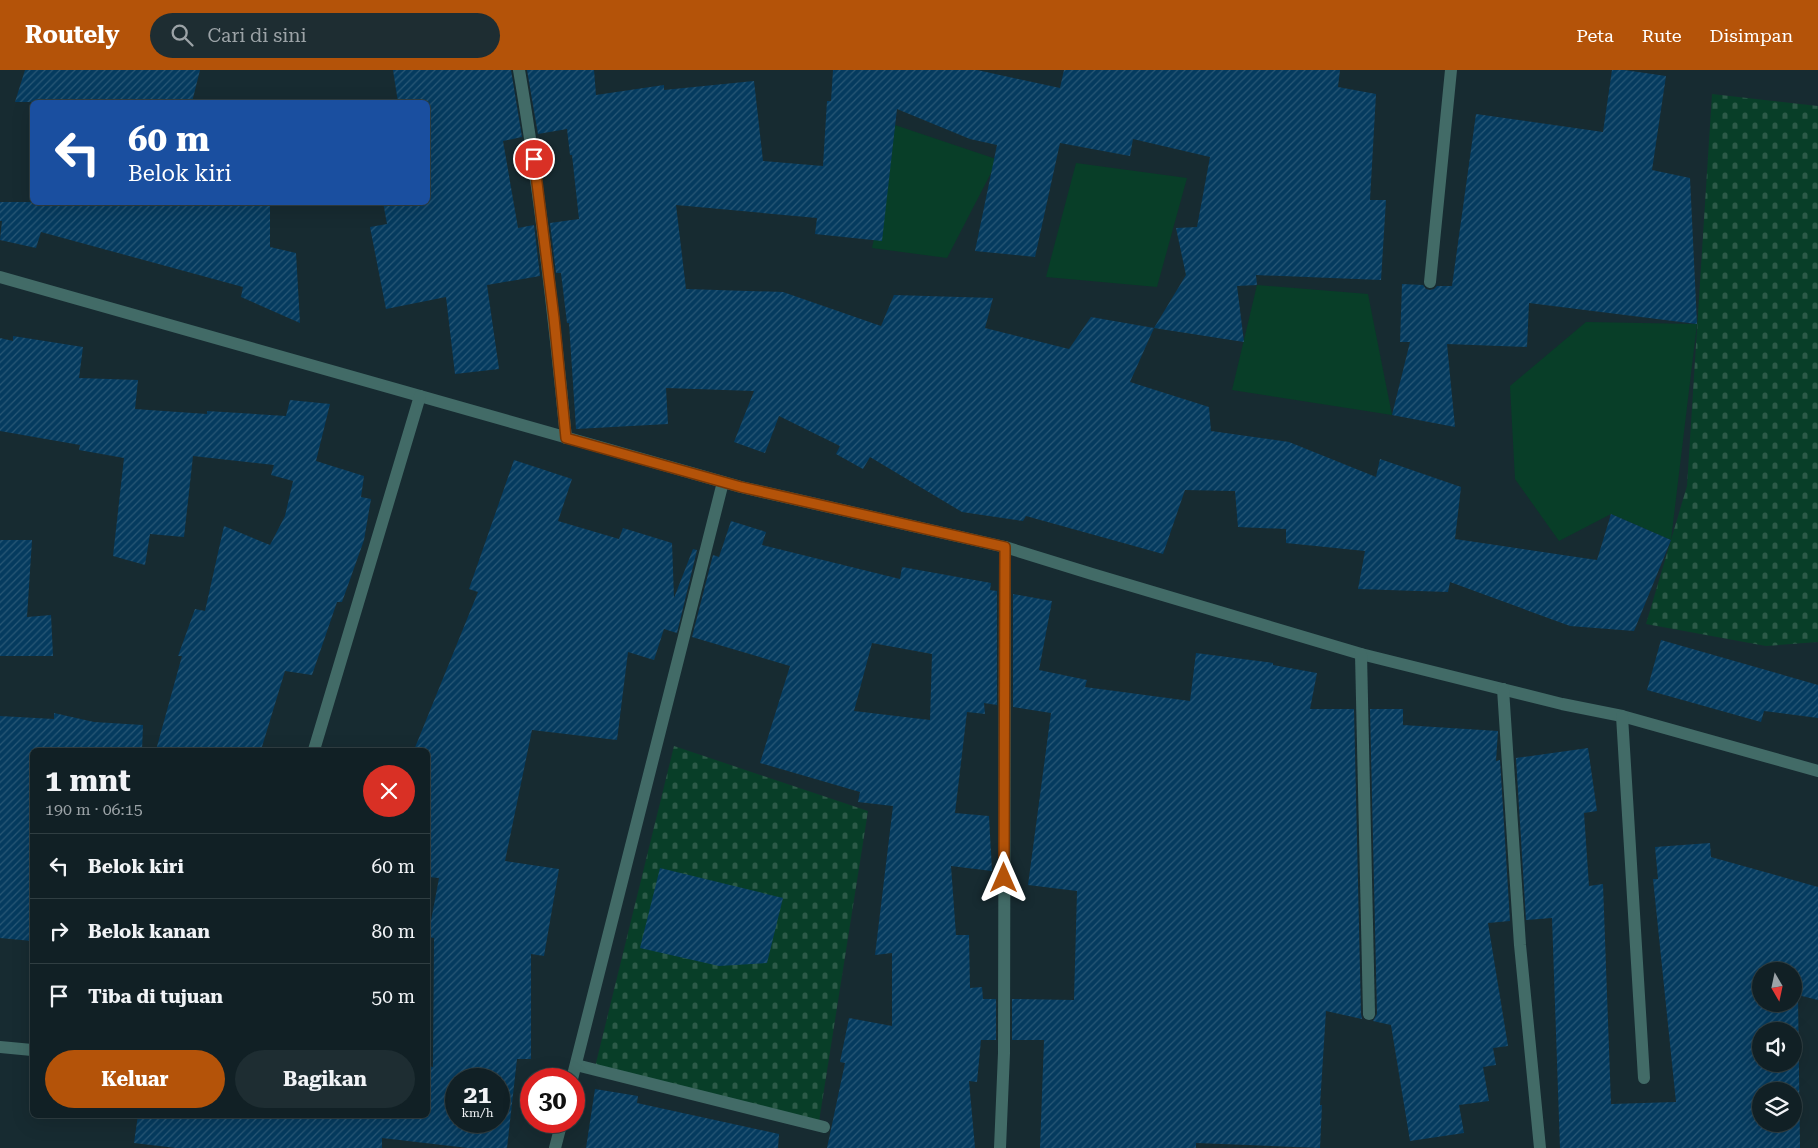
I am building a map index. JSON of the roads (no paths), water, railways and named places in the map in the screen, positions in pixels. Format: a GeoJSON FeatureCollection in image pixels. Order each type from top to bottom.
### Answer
{"type":"FeatureCollection","features":[{"type":"Feature","properties":{"kind":"street"},"geometry":{"type":"LineString","coordinates":[[519,70],[535,169],[554,318],[566,438]]}},
{"type":"Feature","properties":{"kind":"street"},"geometry":{"type":"LineString","coordinates":[[1430,282],[1451,70]]}},
{"type":"Feature","properties":{"kind":"street"},"geometry":{"type":"LineString","coordinates":[[0,277],[723,482],[1005,547],[1361,654],[1562,704],[1622,716],[1818,771]]}},
{"type":"Feature","properties":{"kind":"street"},"geometry":{"type":"LineString","coordinates":[[315,748],[420,396]]}},
{"type":"Feature","properties":{"kind":"street"},"geometry":{"type":"LineString","coordinates":[[575,1068],[723,482]]}},
{"type":"Feature","properties":{"kind":"street"},"geometry":{"type":"LineString","coordinates":[[1000,1148],[1004,1043],[1005,547]]}},
{"type":"Feature","properties":{"kind":"street"},"geometry":{"type":"LineString","coordinates":[[1361,654],[1370,1014]]}},
{"type":"Feature","properties":{"kind":"street"},"geometry":{"type":"LineString","coordinates":[[1504,689],[1520,945],[1540,1148]]}},
{"type":"Feature","properties":{"kind":"street"},"geometry":{"type":"LineString","coordinates":[[1622,716],[1644,1078]]}},
{"type":"Feature","properties":{"kind":"street"},"geometry":{"type":"LineString","coordinates":[[0,1047],[30,1050]]}},
{"type":"Feature","properties":{"kind":"street"},"geometry":{"type":"LineString","coordinates":[[576,1065],[824,1127]]}},
{"type":"Feature","properties":{"kind":"street"},"geometry":{"type":"LineString","coordinates":[[556,1148],[559,1133]]}}]}
